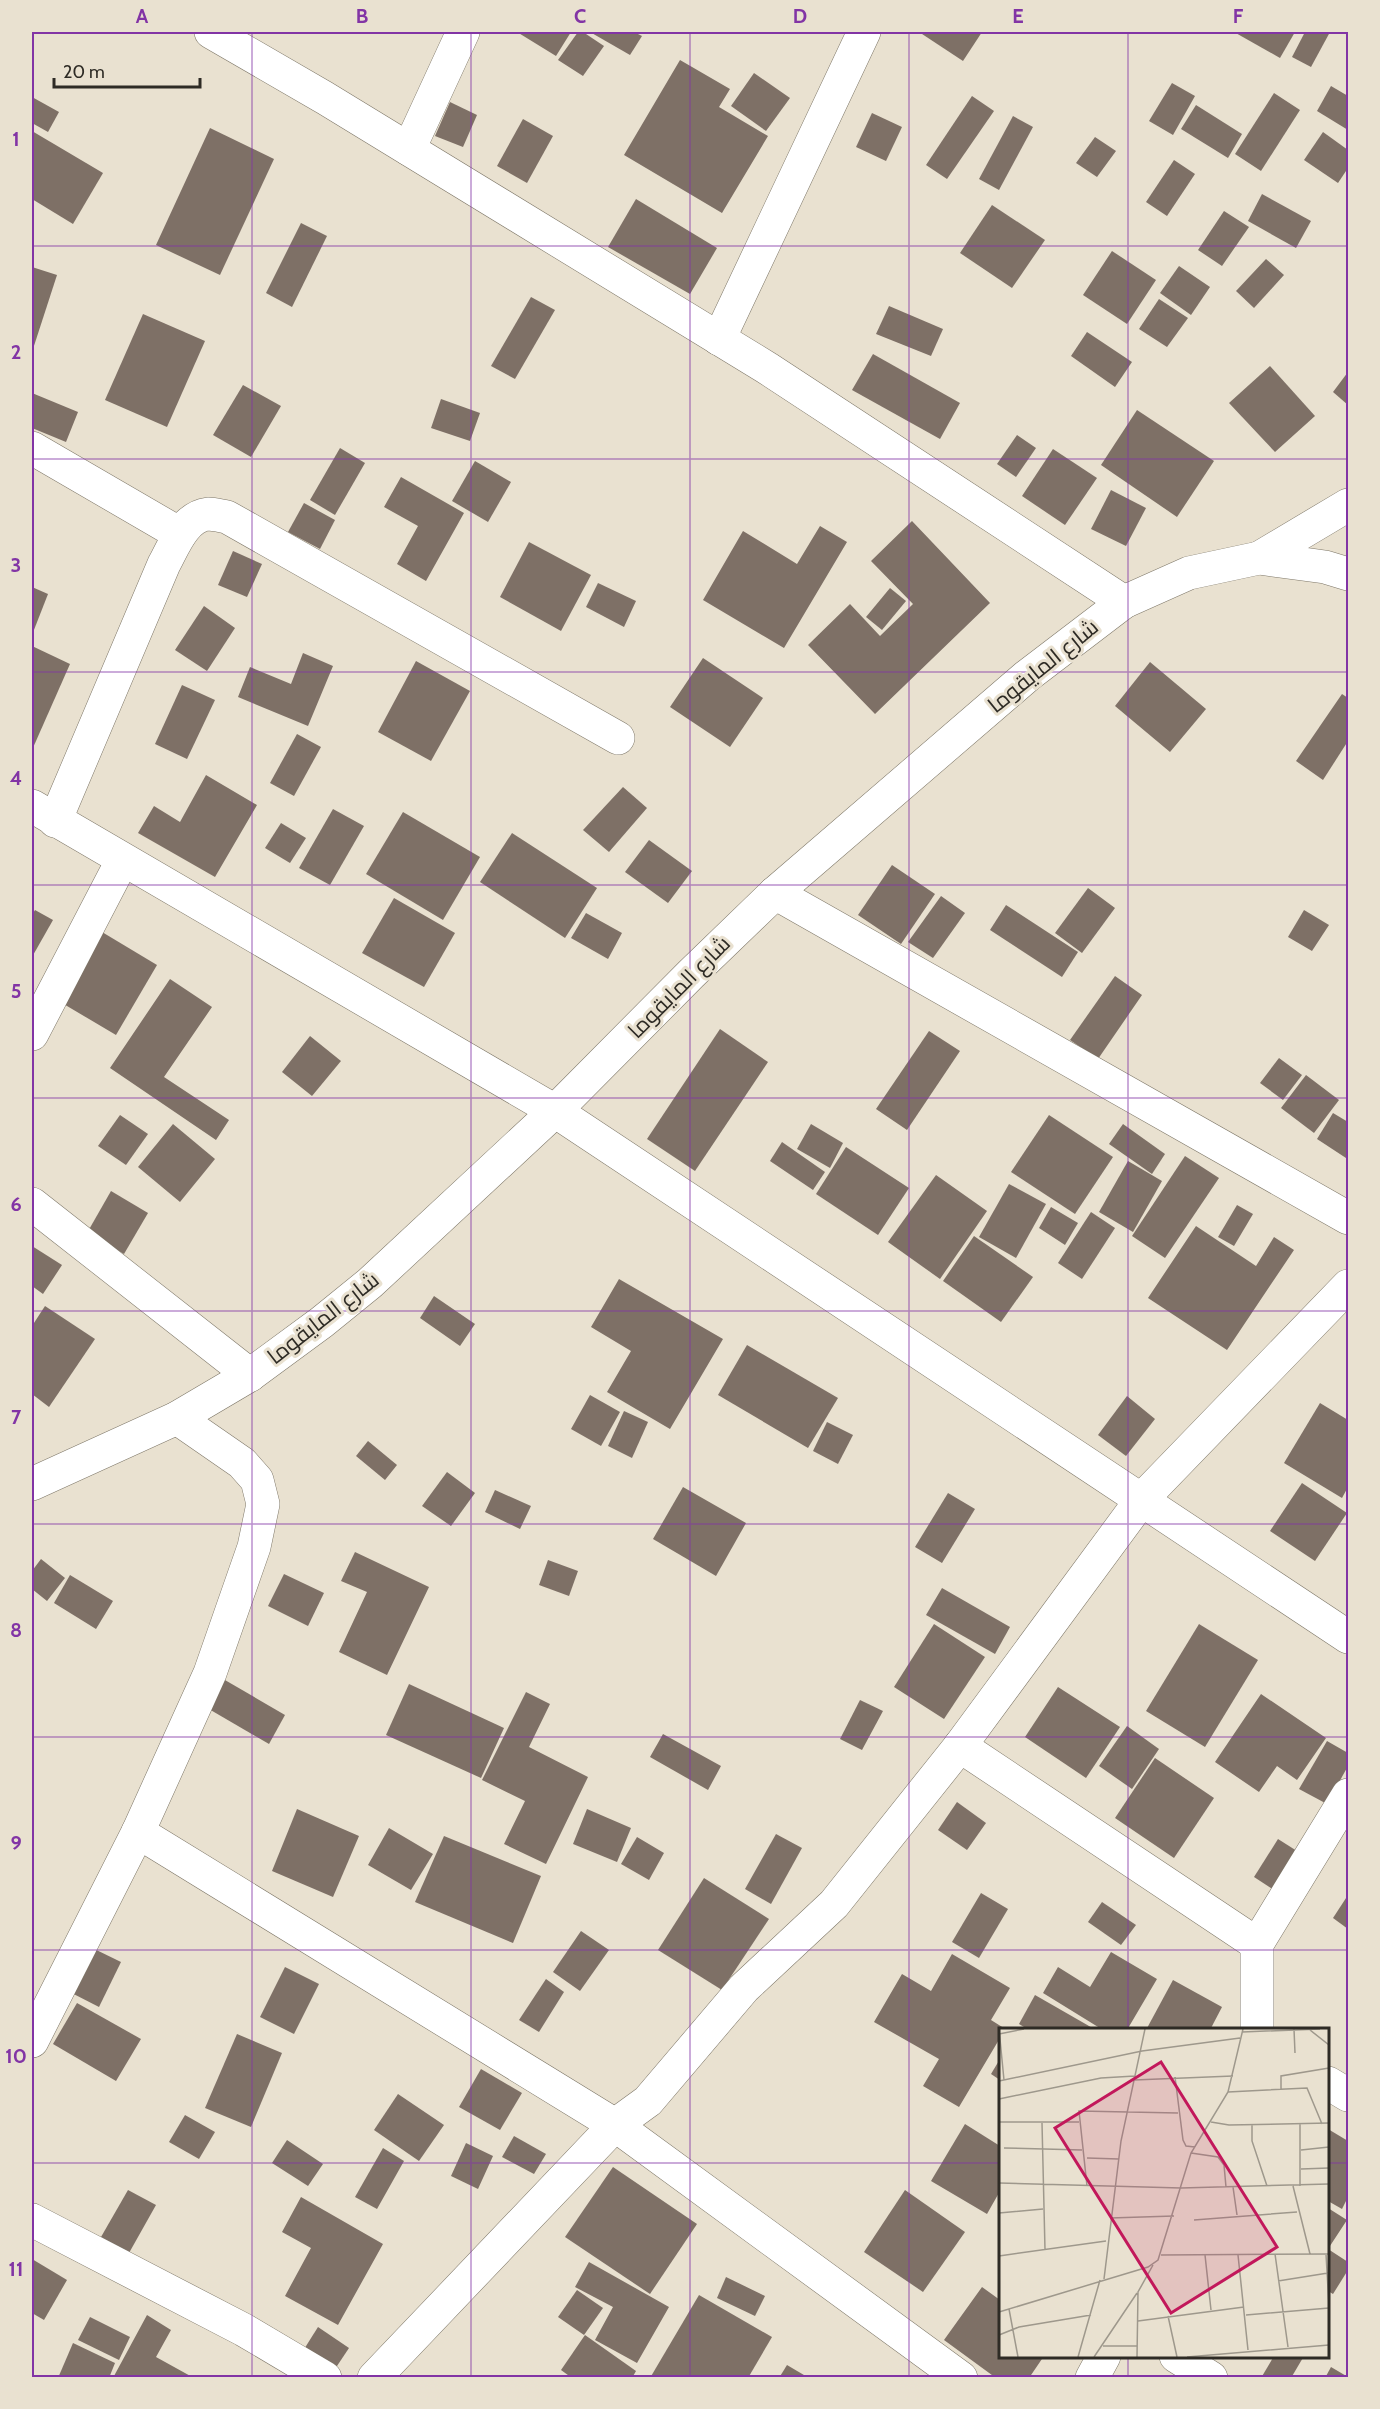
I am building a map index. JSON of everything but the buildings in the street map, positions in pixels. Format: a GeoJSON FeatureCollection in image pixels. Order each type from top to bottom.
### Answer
{"type":"FeatureCollection","features":[{"type":"Feature","properties":{"kind":"street"},"geometry":{"type":"LineString","coordinates":[[211,32],[409,149],[767,368],[1124,602]]}},
{"type":"Feature","properties":{"kind":"street"},"geometry":{"type":"LineString","coordinates":[[409,149],[463,32]]}},
{"type":"Feature","properties":{"kind":"street"},"geometry":{"type":"LineString","coordinates":[[719,339],[864,32]]}},
{"type":"Feature","properties":{"kind":"street"},"geometry":{"type":"LineString","coordinates":[[32,448],[180,534]]}},
{"type":"Feature","properties":{"kind":"street"},"geometry":{"type":"LineString","coordinates":[[1258,558],[1348,505]]}},
{"type":"Feature","properties":{"kind":"street"},"geometry":{"type":"LineString","coordinates":[[618,738],[227,517],[208,514],[193,520],[180,534],[43,813],[555,1111],[1348,1637]]}},
{"type":"Feature","properties":{"kind":"street","name":"شارع المايقوما"},"geometry":{"type":"LineString","coordinates":[[32,1484],[177,1418],[250,1375],[370,1283],[555,1111],[691,974],[776,893],[1027,676],[1124,602],[1189,573],[1258,558],[1325,567],[1348,574]]}},
{"type":"Feature","properties":{"kind":"street"},"geometry":{"type":"LineString","coordinates":[[32,1034],[122,861]]}},
{"type":"Feature","properties":{"kind":"street"},"geometry":{"type":"LineString","coordinates":[[776,893],[1348,1218]]}},
{"type":"Feature","properties":{"kind":"street"},"geometry":{"type":"LineString","coordinates":[[32,1204],[250,1375]]}},
{"type":"Feature","properties":{"kind":"street"},"geometry":{"type":"LineString","coordinates":[[374,2378],[615,2125],[648,2101],[744,1988],[834,1904],[960,1746],[1142,1499],[1348,1286]]}},
{"type":"Feature","properties":{"kind":"street"},"geometry":{"type":"LineString","coordinates":[[32,2042],[138,1832],[210,1673],[255,1547],[263,1504],[257,1480],[242,1463],[177,1418]]}},
{"type":"Feature","properties":{"kind":"street"},"geometry":{"type":"LineString","coordinates":[[960,1746],[1257,1944]]}},
{"type":"Feature","properties":{"kind":"street"},"geometry":{"type":"LineString","coordinates":[[1257,2028],[1257,1944],[1348,1795]]}},
{"type":"Feature","properties":{"kind":"street"},"geometry":{"type":"LineString","coordinates":[[138,1832],[615,2125],[961,2378]]}},
{"type":"Feature","properties":{"kind":"street"},"geometry":{"type":"LineString","coordinates":[[1329,2084],[1348,2095]]}},
{"type":"Feature","properties":{"kind":"street"},"geometry":{"type":"LineString","coordinates":[[32,2220],[244,2330],[325,2378]]}},
{"type":"Feature","properties":{"kind":"street"},"geometry":{"type":"LineString","coordinates":[[1092,2378],[1103,2358]]}},
{"type":"Feature","properties":{"kind":"street"},"geometry":{"type":"LineString","coordinates":[[1179,2358],[1211,2378]]}}]}
